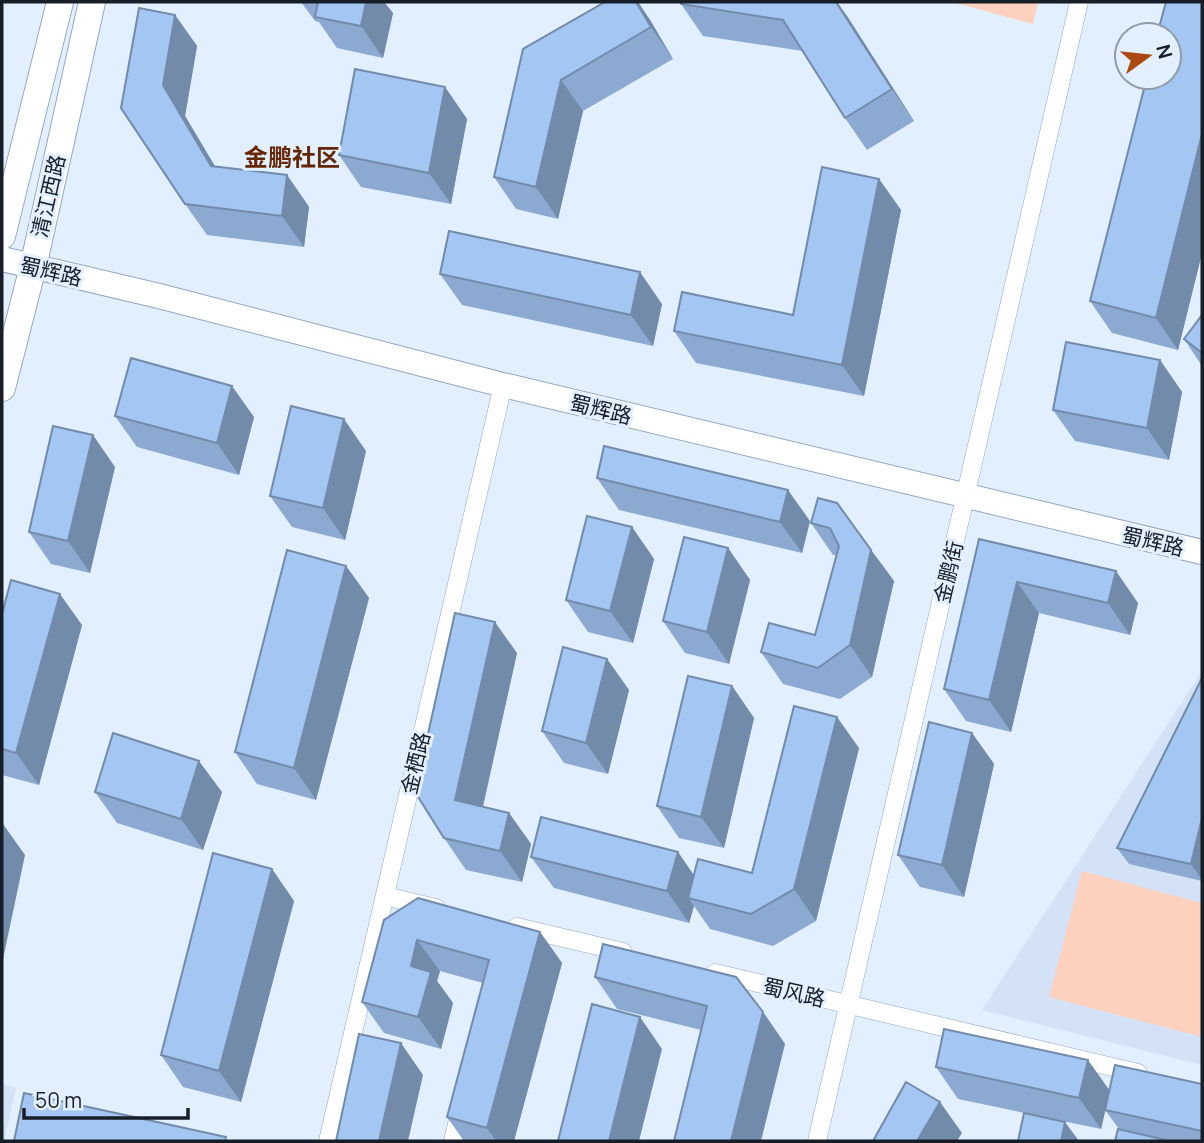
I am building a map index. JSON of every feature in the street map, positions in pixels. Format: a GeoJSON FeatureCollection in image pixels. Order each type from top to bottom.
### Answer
{"type":"FeatureCollection","features":[{"type":"Feature","properties":{"kind":"main road","name":"清江西路"},"geometry":{"type":"LineString","coordinates":[[2,236],[60,2]]}},
{"type":"Feature","properties":{"kind":"main road","name":"清江西路"},"geometry":{"type":"LineString","coordinates":[[2,388],[33,267],[92,2]]}},
{"type":"Feature","properties":{"kind":"street","name":"金鹏街"},"geometry":{"type":"LineString","coordinates":[[817,1141],[1079,2]]}},
{"type":"Feature","properties":{"kind":"street","name":"蜀辉路"},"geometry":{"type":"LineString","coordinates":[[2,259],[159,296],[503,385],[1202,552]]}},
{"type":"Feature","properties":{"kind":"street","name":"金栖路"},"geometry":{"type":"LineString","coordinates":[[328,1141],[503,385]]}},
{"type":"Feature","properties":{"kind":"street"},"geometry":{"type":"LineString","coordinates":[[385,896],[451,911]]}},
{"type":"Feature","properties":{"kind":"street"},"geometry":{"type":"LineString","coordinates":[[504,924],[636,955]]}},
{"type":"Feature","properties":{"kind":"street","name":"蜀风路"},"geometry":{"type":"LineString","coordinates":[[703,971],[1162,1079]]}},
{"type":"Feature","properties":{"kind":"street"},"geometry":{"type":"LineString","coordinates":[[453,1141],[466,1089]]}},
{"type":"Feature","properties":{"kind":"shaded area"},"geometry":{"type":"Polygon","coordinates":[[[952,2],[1038,2],[1033,24],[952,2]]]}},
{"type":"Feature","properties":{"kind":"shaded area"},"geometry":{"type":"Polygon","coordinates":[[[1202,671],[1202,1065],[982,1010],[1202,671]]]}},
{"type":"Feature","properties":{"kind":"shaded area"},"geometry":{"type":"Polygon","coordinates":[[[1082,871],[1202,903],[1202,1037],[1049,997],[1082,871]]]}},
{"type":"Feature","properties":{"kind":"shaded area"},"geometry":{"type":"Polygon","coordinates":[[[2,1084],[16,1088],[4,1141],[2,1141],[2,1084]]]}},
{"type":"Feature","properties":{"kind":"building"},"geometry":{"type":"Polygon","coordinates":[[[318,2],[366,2],[361,26],[315,17],[318,2]]]}},
{"type":"Feature","properties":{"kind":"building"},"geometry":{"type":"Polygon","coordinates":[[[605,2],[636,2],[651,27],[561,80],[536,187],[494,177],[523,49],[605,2]]]}},
{"type":"Feature","properties":{"kind":"building"},"geometry":{"type":"Polygon","coordinates":[[[681,2],[836,2],[892,89],[845,118],[783,20],[681,2]]]}},
{"type":"Feature","properties":{"kind":"building"},"geometry":{"type":"Polygon","coordinates":[[[1166,2],[1202,2],[1202,134],[1156,318],[1090,301],[1143,91],[1183,91],[1183,21],[1161,21],[1166,2]]]}},
{"type":"Feature","properties":{"kind":"building"},"geometry":{"type":"Polygon","coordinates":[[[139,8],[175,15],[163,85],[211,166],[287,175],[282,216],[185,204],[121,108],[139,8]]]}},
{"type":"Feature","properties":{"kind":"building"},"geometry":{"type":"Polygon","coordinates":[[[355,69],[445,87],[429,173],[339,155],[355,69]]]}},
{"type":"Feature","properties":{"kind":"building"},"geometry":{"type":"Polygon","coordinates":[[[822,167],[879,179],[842,365],[674,331],[682,292],[793,315],[822,167]]]}},
{"type":"Feature","properties":{"kind":"building"},"geometry":{"type":"Polygon","coordinates":[[[449,231],[640,272],[631,315],[440,274],[449,231]]]}},
{"type":"Feature","properties":{"kind":"building"},"geometry":{"type":"Polygon","coordinates":[[[1202,315],[1202,353],[1184,339],[1202,315]]]}},
{"type":"Feature","properties":{"kind":"building"},"geometry":{"type":"Polygon","coordinates":[[[1066,342],[1160,360],[1147,428],[1053,410],[1066,342]]]}},
{"type":"Feature","properties":{"kind":"building"},"geometry":{"type":"Polygon","coordinates":[[[131,358],[232,386],[217,443],[115,416],[131,358]]]}},
{"type":"Feature","properties":{"kind":"building"},"geometry":{"type":"Polygon","coordinates":[[[291,406],[344,419],[323,508],[270,496],[291,406]]]}},
{"type":"Feature","properties":{"kind":"building"},"geometry":{"type":"Polygon","coordinates":[[[53,426],[93,435],[68,541],[29,532],[53,426]]]}},
{"type":"Feature","properties":{"kind":"building"},"geometry":{"type":"Polygon","coordinates":[[[604,446],[788,490],[780,522],[597,478],[604,446]]]}},
{"type":"Feature","properties":{"kind":"building"},"geometry":{"type":"Polygon","coordinates":[[[818,498],[837,503],[871,550],[850,645],[818,668],[761,652],[769,623],[815,635],[839,546],[830,528],[811,523],[818,498]]]}},
{"type":"Feature","properties":{"kind":"building"},"geometry":{"type":"Polygon","coordinates":[[[587,516],[632,527],[610,611],[566,600],[587,516]]]}},
{"type":"Feature","properties":{"kind":"building"},"geometry":{"type":"Polygon","coordinates":[[[684,537],[728,548],[707,632],[663,621],[684,537]]]}},
{"type":"Feature","properties":{"kind":"building"},"geometry":{"type":"Polygon","coordinates":[[[979,539],[1116,571],[1108,603],[1017,582],[989,700],[944,689],[979,539]]]}},
{"type":"Feature","properties":{"kind":"building"},"geometry":{"type":"Polygon","coordinates":[[[287,550],[346,566],[294,768],[235,752],[287,550]]]}},
{"type":"Feature","properties":{"kind":"building"},"geometry":{"type":"Polygon","coordinates":[[[11,580],[60,594],[16,753],[2,749],[2,614],[11,580]]]}},
{"type":"Feature","properties":{"kind":"building"},"geometry":{"type":"Polygon","coordinates":[[[455,613],[495,622],[455,800],[509,813],[500,851],[444,838],[415,792],[455,613]]]}},
{"type":"Feature","properties":{"kind":"building"},"geometry":{"type":"Polygon","coordinates":[[[563,647],[607,659],[586,743],[542,731],[563,647]]]}},
{"type":"Feature","properties":{"kind":"building"},"geometry":{"type":"Polygon","coordinates":[[[688,676],[732,686],[701,817],[657,806],[688,676]]]}},
{"type":"Feature","properties":{"kind":"building"},"geometry":{"type":"Polygon","coordinates":[[[1202,678],[1202,818],[1191,864],[1117,848],[1202,678]]]}},
{"type":"Feature","properties":{"kind":"building"},"geometry":{"type":"Polygon","coordinates":[[[794,706],[837,717],[794,889],[751,914],[688,898],[698,859],[752,873],[794,706]]]}},
{"type":"Feature","properties":{"kind":"building"},"geometry":{"type":"Polygon","coordinates":[[[929,722],[972,733],[942,865],[898,855],[929,722]]]}},
{"type":"Feature","properties":{"kind":"building"},"geometry":{"type":"Polygon","coordinates":[[[113,733],[199,761],[181,819],[95,792],[113,733]]]}},
{"type":"Feature","properties":{"kind":"building"},"geometry":{"type":"Polygon","coordinates":[[[541,817],[678,852],[667,891],[531,857],[541,817]]]}},
{"type":"Feature","properties":{"kind":"building"},"geometry":{"type":"Polygon","coordinates":[[[213,853],[272,869],[219,1071],[161,1055],[213,853]]]}},
{"type":"Feature","properties":{"kind":"building"},"geometry":{"type":"Polygon","coordinates":[[[418,898],[540,932],[487,1128],[447,1117],[489,960],[417,940],[411,966],[431,972],[418,1017],[362,1002],[384,920],[418,898]]]}},
{"type":"Feature","properties":{"kind":"building"},"geometry":{"type":"Polygon","coordinates":[[[603,944],[736,977],[763,1012],[731,1141],[674,1141],[707,1006],[595,977],[603,944]]]}},
{"type":"Feature","properties":{"kind":"building"},"geometry":{"type":"Polygon","coordinates":[[[592,1004],[640,1017],[609,1141],[558,1141],[592,1004]]]}},
{"type":"Feature","properties":{"kind":"building"},"geometry":{"type":"Polygon","coordinates":[[[944,1029],[1088,1060],[1079,1098],[936,1067],[944,1029]]]}},
{"type":"Feature","properties":{"kind":"building"},"geometry":{"type":"Polygon","coordinates":[[[359,1034],[401,1043],[379,1141],[336,1141],[359,1034]]]}},
{"type":"Feature","properties":{"kind":"building"},"geometry":{"type":"Polygon","coordinates":[[[1115,1065],[1202,1084],[1202,1131],[1105,1110],[1115,1065]]]}},
{"type":"Feature","properties":{"kind":"building"},"geometry":{"type":"Polygon","coordinates":[[[906,1082],[940,1102],[917,1141],[873,1141],[906,1082]]]}},
{"type":"Feature","properties":{"kind":"building"},"geometry":{"type":"Polygon","coordinates":[[[24,1093],[226,1137],[225,1141],[14,1141],[24,1093]]]}},
{"type":"Feature","properties":{"kind":"building"},"geometry":{"type":"Polygon","coordinates":[[[1024,1113],[1065,1122],[1061,1141],[1018,1141],[1024,1113]]]}},
{"type":"Feature","properties":{"kind":"building"},"geometry":{"type":"Polygon","coordinates":[[[1118,1129],[1166,1140],[1166,1141],[1115,1141],[1118,1129]]]}},
{"type":"Feature","properties":{"kind":"district","name":"金鹏社区"},"geometry":{"type":"Point","coordinates":[292,156]}}]}
